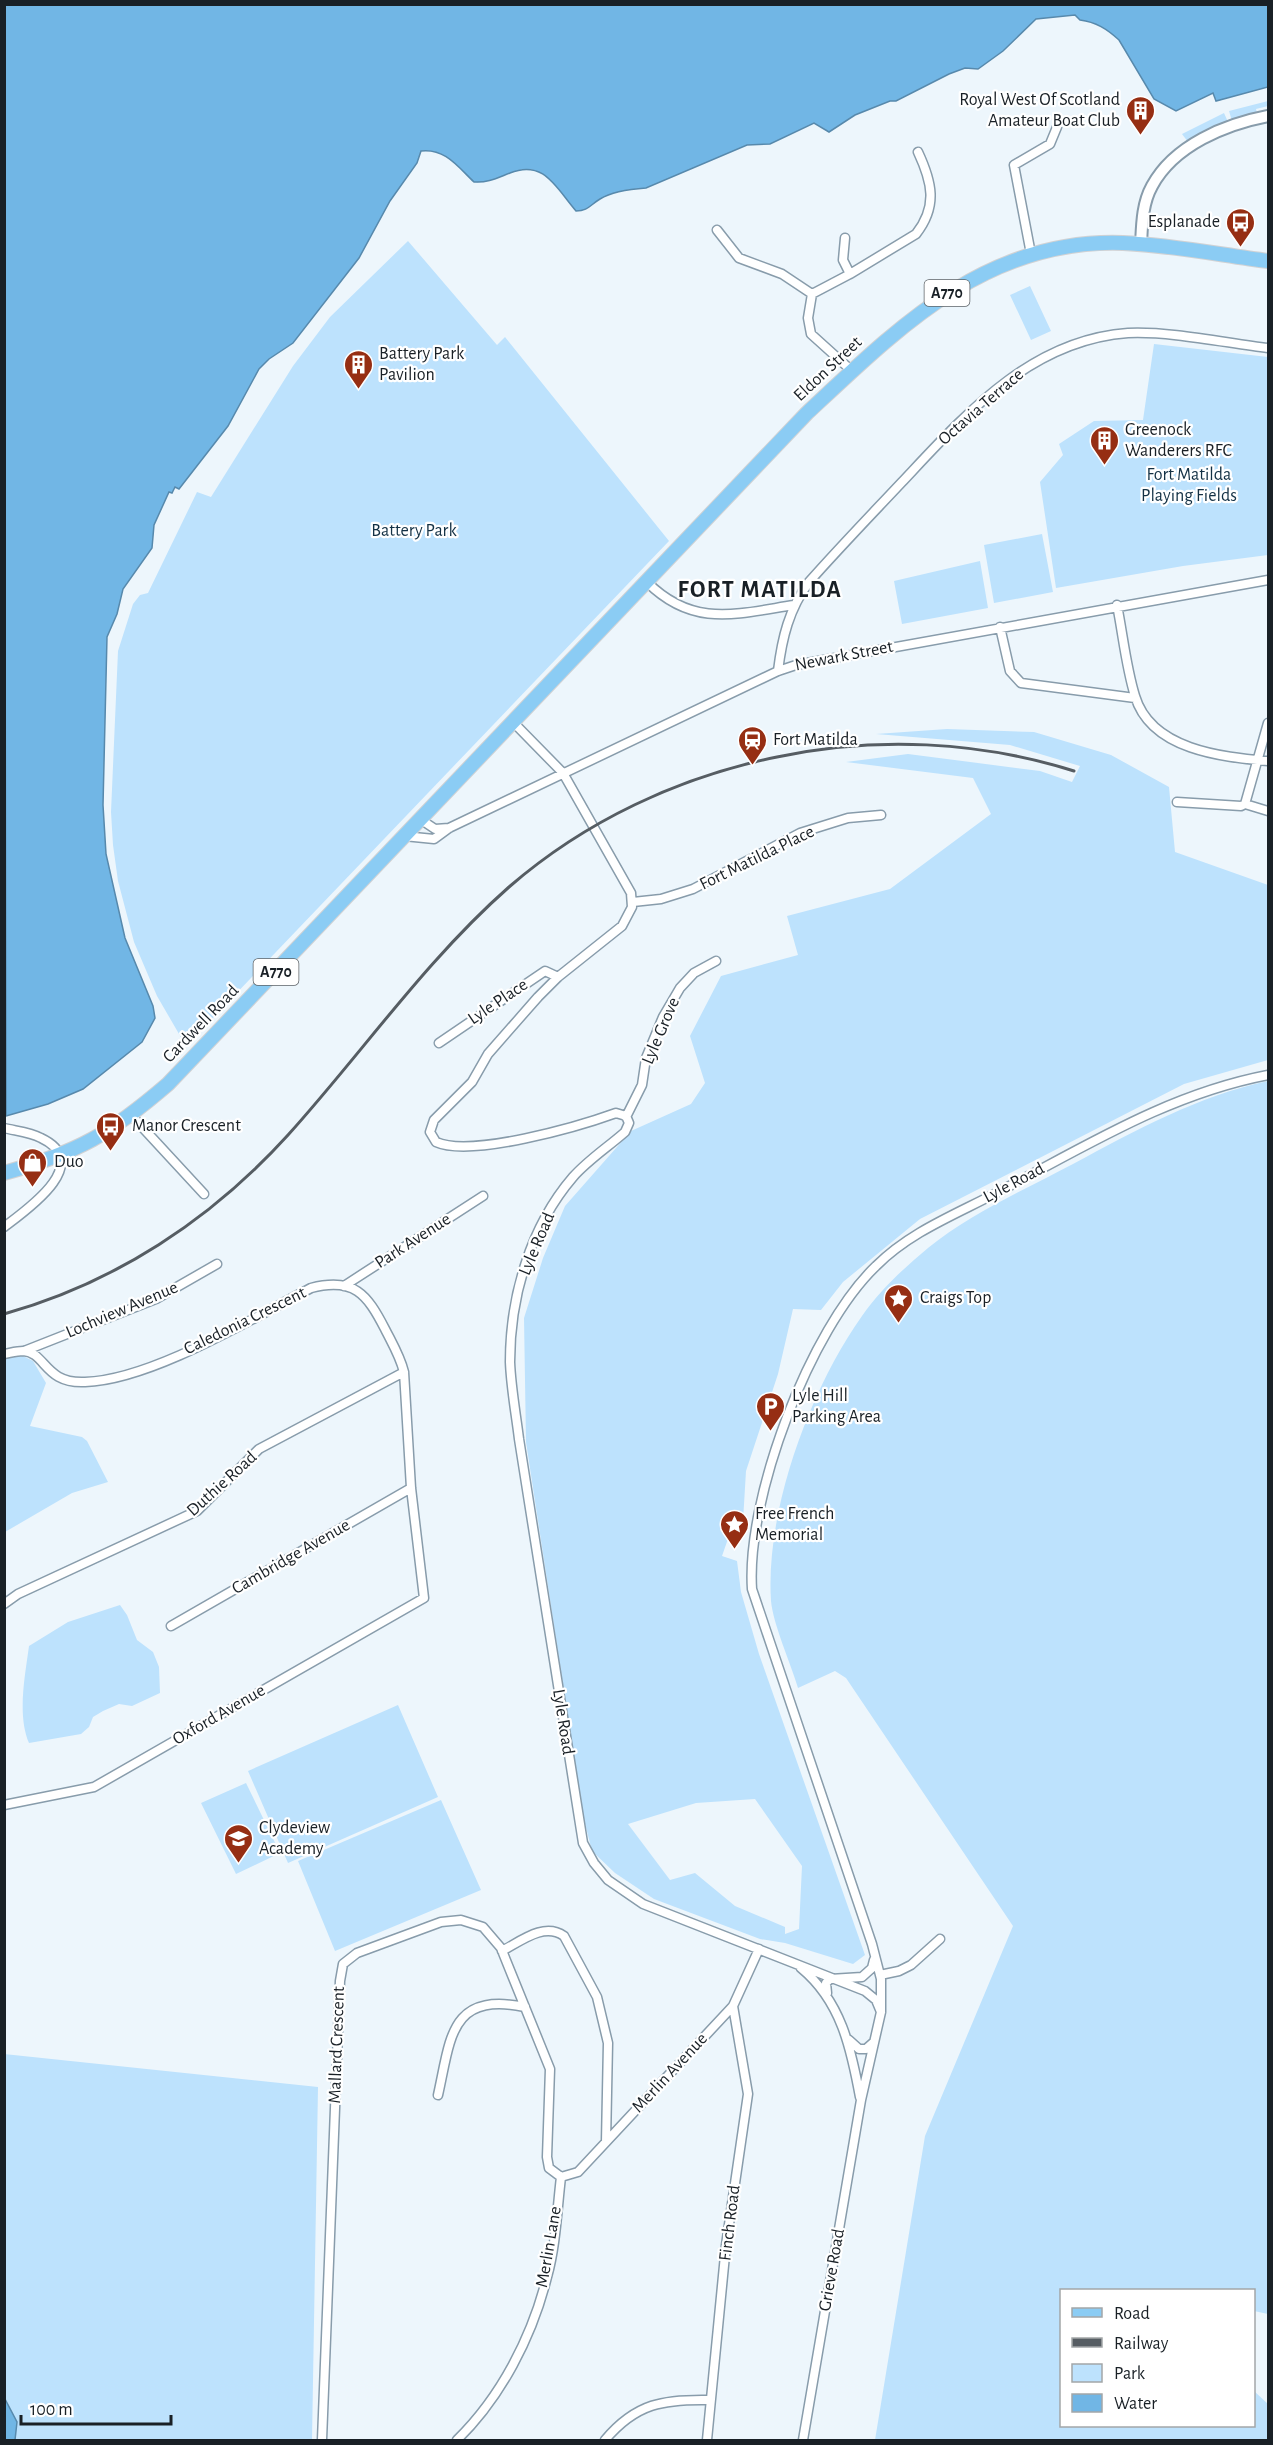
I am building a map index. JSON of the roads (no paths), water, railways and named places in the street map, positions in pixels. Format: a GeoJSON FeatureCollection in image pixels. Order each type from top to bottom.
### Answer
{"type":"FeatureCollection","features":[{"type":"Feature","properties":{"kind":"main road","name":"Eldon Street"},"geometry":{"type":"LineString","coordinates":[[513,722],[807,413],[888,338],[946,295],[984,273],[1031,254],[1091,245],[1141,245],[1269,261]]}},
{"type":"Feature","properties":{"kind":"main road","name":"Cardwell Road"},"geometry":{"type":"LineString","coordinates":[[4,1173],[60,1156],[96,1140],[168,1084],[513,722]]}},
{"type":"Feature","properties":{"kind":"street"},"geometry":{"type":"LineString","coordinates":[[1141,245],[1146,201],[1152,187],[1170,162],[1182,151],[1217,132],[1269,116]]}},
{"type":"Feature","properties":{"kind":"street"},"geometry":{"type":"LineString","coordinates":[[1031,254],[1014,165],[1050,144],[1057,127]]}},
{"type":"Feature","properties":{"kind":"street"},"geometry":{"type":"LineString","coordinates":[[812,294],[916,234],[928,216],[933,197],[918,152]]}},
{"type":"Feature","properties":{"kind":"street"},"geometry":{"type":"LineString","coordinates":[[717,231],[739,258],[782,274],[812,294]]}},
{"type":"Feature","properties":{"kind":"street"},"geometry":{"type":"LineString","coordinates":[[845,238],[843,260],[850,274]]}},
{"type":"Feature","properties":{"kind":"street"},"geometry":{"type":"LineString","coordinates":[[812,294],[808,318],[811,334],[852,371]]}},
{"type":"Feature","properties":{"kind":"street","name":"Octavia Terrace"},"geometry":{"type":"LineString","coordinates":[[778,671],[783,633],[794,605],[809,582],[958,423],[1000,385],[1041,358],[1082,341],[1127,333],[1269,348]]}},
{"type":"Feature","properties":{"kind":"street","name":"Newark Street"},"geometry":{"type":"LineString","coordinates":[[404,836],[434,839],[449,828],[778,671],[808,662],[1117,605],[1269,580]]}},
{"type":"Feature","properties":{"kind":"street"},"geometry":{"type":"LineString","coordinates":[[647,582],[671,602],[698,613],[728,616],[794,605]]}},
{"type":"Feature","properties":{"kind":"street"},"geometry":{"type":"LineString","coordinates":[[1117,605],[1135,698],[1149,721],[1164,734],[1200,751],[1269,761]]}},
{"type":"Feature","properties":{"kind":"street"},"geometry":{"type":"LineString","coordinates":[[1000,627],[1010,671],[1021,682],[1135,698]]}},
{"type":"Feature","properties":{"kind":"street"},"geometry":{"type":"LineString","coordinates":[[513,722],[563,773],[631,893],[633,902],[622,926],[558,977],[503,1035],[488,1054],[472,1082],[434,1120],[430,1132],[432,1137],[442,1145],[459,1147],[522,1139],[573,1129],[616,1113],[626,1117]]}},
{"type":"Feature","properties":{"kind":"street"},"geometry":{"type":"LineString","coordinates":[[1245,804],[1269,723]]}},
{"type":"Feature","properties":{"kind":"street"},"geometry":{"type":"LineString","coordinates":[[1177,802],[1241,806],[1245,804],[1269,811]]}},
{"type":"Feature","properties":{"kind":"street","name":"Fort Matilda Place"},"geometry":{"type":"LineString","coordinates":[[633,902],[661,899],[693,889],[800,833],[848,818],[881,815]]}},
{"type":"Feature","properties":{"kind":"street"},"geometry":{"type":"LineString","coordinates":[[420,819],[435,829],[449,828]]}},
{"type":"Feature","properties":{"kind":"street","name":"Lyle Grove"},"geometry":{"type":"LineString","coordinates":[[626,1117],[642,1084],[646,1058],[663,1017],[680,988],[694,973],[717,961]]}},
{"type":"Feature","properties":{"kind":"street","name":"Lyle Place"},"geometry":{"type":"LineString","coordinates":[[439,1043],[545,971],[558,977]]}},
{"type":"Feature","properties":{"kind":"street","name":"Lyle Road"},"geometry":{"type":"LineString","coordinates":[[881,2012],[880,1975],[872,1944],[752,1589],[751,1555],[757,1515],[771,1465],[799,1389],[852,1294],[876,1265],[904,1241],[1154,1110],[1193,1095],[1269,1075]]}},
{"type":"Feature","properties":{"kind":"street"},"geometry":{"type":"LineString","coordinates":[[131,1115],[204,1194]]}},
{"type":"Feature","properties":{"kind":"street","name":"Lyle Road"},"geometry":{"type":"LineString","coordinates":[[626,1117],[629,1123],[625,1132],[570,1181],[535,1238],[520,1284],[511,1342],[512,1384],[519,1439],[576,1804],[588,1853],[618,1888],[657,1910],[835,1978],[871,1995],[881,2012]]}},
{"type":"Feature","properties":{"kind":"street"},"geometry":{"type":"LineString","coordinates":[[4,1128],[33,1135],[50,1143],[60,1156],[62,1167],[57,1179],[4,1227]]}},
{"type":"Feature","properties":{"kind":"street","name":"Park Avenue"},"geometry":{"type":"LineString","coordinates":[[344,1286],[483,1196]]}},
{"type":"Feature","properties":{"kind":"street","name":"Lochview Avenue"},"geometry":{"type":"LineString","coordinates":[[24,1351],[156,1299],[217,1264]]}},
{"type":"Feature","properties":{"kind":"street","name":"Caledonia Crescent"},"geometry":{"type":"LineString","coordinates":[[24,1351],[41,1360],[59,1379],[84,1382],[110,1378],[135,1372],[185,1351],[311,1288],[328,1284],[344,1286]]}},
{"type":"Feature","properties":{"kind":"street"},"geometry":{"type":"LineString","coordinates":[[344,1286],[360,1291],[372,1304],[398,1354],[404,1372],[411,1488]]}},
{"type":"Feature","properties":{"kind":"street"},"geometry":{"type":"LineString","coordinates":[[4,1354],[24,1351]]}},
{"type":"Feature","properties":{"kind":"street","name":"Duthie Road"},"geometry":{"type":"LineString","coordinates":[[4,1604],[18,1594],[196,1511],[259,1449],[404,1372]]}},
{"type":"Feature","properties":{"kind":"street","name":"Oxford Avenue"},"geometry":{"type":"LineString","coordinates":[[4,1805],[94,1786],[424,1598],[411,1488]]}},
{"type":"Feature","properties":{"kind":"street","name":"Cambridge Avenue"},"geometry":{"type":"LineString","coordinates":[[171,1626],[411,1488]]}},
{"type":"Feature","properties":{"kind":"street","name":"Mallard Crescent"},"geometry":{"type":"LineString","coordinates":[[322,2440],[340,1980],[344,1964],[357,1953],[441,1922],[461,1920],[483,1927],[502,1951],[550,2068],[547,2157],[549,2168],[561,2177]]}},
{"type":"Feature","properties":{"kind":"street"},"geometry":{"type":"LineString","coordinates":[[502,1951],[545,1930],[555,1930],[564,1936],[597,1997],[608,2043],[606,2142]]}},
{"type":"Feature","properties":{"kind":"street"},"geometry":{"type":"LineString","coordinates":[[880,1975],[899,1971],[911,1965],[940,1939]]}},
{"type":"Feature","properties":{"kind":"street","name":"Lyle Road"},"geometry":{"type":"LineString","coordinates":[[835,1978],[862,1977],[868,1973],[874,1962],[872,1944]]}},
{"type":"Feature","properties":{"kind":"street","name":"Merlin Avenue"},"geometry":{"type":"LineString","coordinates":[[561,2177],[578,2172],[733,2007],[759,1949]]}},
{"type":"Feature","properties":{"kind":"street","name":"Grieve Road"},"geometry":{"type":"LineString","coordinates":[[795,1962],[814,1978],[827,1996],[846,2035],[861,2100]]}},
{"type":"Feature","properties":{"kind":"street"},"geometry":{"type":"LineString","coordinates":[[827,1996],[826,1983],[835,1978]]}},
{"type":"Feature","properties":{"kind":"street"},"geometry":{"type":"LineString","coordinates":[[438,2095],[452,2035],[461,2018],[476,2007],[489,2002],[525,2007]]}},
{"type":"Feature","properties":{"kind":"street","name":"Finch Road"},"geometry":{"type":"LineString","coordinates":[[707,2440],[726,2245],[748,2094],[733,2007]]}},
{"type":"Feature","properties":{"kind":"street","name":"Grieve Road"},"geometry":{"type":"LineString","coordinates":[[803,2440],[861,2100],[881,2012]]}},
{"type":"Feature","properties":{"kind":"street"},"geometry":{"type":"LineString","coordinates":[[846,2035],[860,2049],[866,2049],[875,2042]]}},
{"type":"Feature","properties":{"kind":"street","name":"Merlin Lane"},"geometry":{"type":"LineString","coordinates":[[457,2440],[485,2410],[504,2383],[548,2277],[561,2177]]}},
{"type":"Feature","properties":{"kind":"street"},"geometry":{"type":"LineString","coordinates":[[605,2440],[637,2411],[657,2403],[710,2400]]}},
{"type":"Feature","properties":{"kind":"water"},"geometry":{"type":"Polygon","coordinates":[[[4,5],[1268,5],[1268,87],[1216,101],[1213,93],[1176,111],[1154,99],[1119,40],[1101,27],[1080,20],[1075,15],[1036,19],[1003,51],[978,69],[965,68],[949,74],[896,101],[890,101],[855,115],[829,132],[814,123],[770,144],[747,145],[646,188],[611,194],[580,211],[576,211],[555,185],[541,173],[522,170],[488,181],[474,182],[444,156],[437,152],[421,151],[417,163],[390,201],[359,258],[293,343],[269,359],[259,369],[228,426],[179,489],[175,487],[172,493],[169,492],[154,525],[152,548],[123,589],[117,614],[107,637],[103,805],[106,854],[125,938],[153,1006],[155,1018],[142,1042],[83,1089],[48,1104],[6,1116],[4,5]]]}},
{"type":"Feature","properties":{"kind":"water"},"geometry":{"type":"Polygon","coordinates":[[[5,2399],[17,2422],[15,2440],[5,2440],[5,2399]]]}},
{"type":"Feature","properties":{"kind":"railway"},"geometry":{"type":"LineString","coordinates":[[4,1314],[45,1301],[122,1266],[159,1245],[227,1194],[288,1135],[422,976],[478,916],[538,863],[601,822],[704,776],[777,757],[851,746],[889,744],[964,748],[1001,753],[1074,771]]}},
{"type":"Feature","properties":{"kind":"place","name":"Royal West Of Scotland Amateur Boat Club"},"geometry":{"type":"Point","coordinates":[1141,136]}},
{"type":"Feature","properties":{"kind":"place","name":"Esplanade"},"geometry":{"type":"Point","coordinates":[1241,248]}},
{"type":"Feature","properties":{"kind":"place","name":"Battery Park Pavilion"},"geometry":{"type":"Point","coordinates":[358,390]}},
{"type":"Feature","properties":{"kind":"place","name":"Greenock Wanderers RFC"},"geometry":{"type":"Point","coordinates":[1104,466]}},
{"type":"Feature","properties":{"kind":"place","name":"Fort Matilda"},"geometry":{"type":"Point","coordinates":[752,766]}},
{"type":"Feature","properties":{"kind":"place","name":"Manor Crescent"},"geometry":{"type":"Point","coordinates":[111,1152]}},
{"type":"Feature","properties":{"kind":"place","name":"Duo"},"geometry":{"type":"Point","coordinates":[33,1188]}},
{"type":"Feature","properties":{"kind":"place","name":"Craigs Top"},"geometry":{"type":"Point","coordinates":[899,1324]}},
{"type":"Feature","properties":{"kind":"place","name":"Lyle Hill Parking Area"},"geometry":{"type":"Point","coordinates":[771,1432]}},
{"type":"Feature","properties":{"kind":"place","name":"Free French Memorial"},"geometry":{"type":"Point","coordinates":[734,1550]}},
{"type":"Feature","properties":{"kind":"place","name":"Clydeview Academy"},"geometry":{"type":"Point","coordinates":[238,1864]}},
{"type":"Feature","properties":{"kind":"district","name":"FORT MATILDA"},"geometry":{"type":"Point","coordinates":[760,590]}},
{"type":"Feature","properties":{"kind":"park label","name":"Fort Matilda Playing Fields"},"geometry":{"type":"Point","coordinates":[1189,485]}},
{"type":"Feature","properties":{"kind":"park label","name":"Battery Park"},"geometry":{"type":"Point","coordinates":[414,531]}}]}
